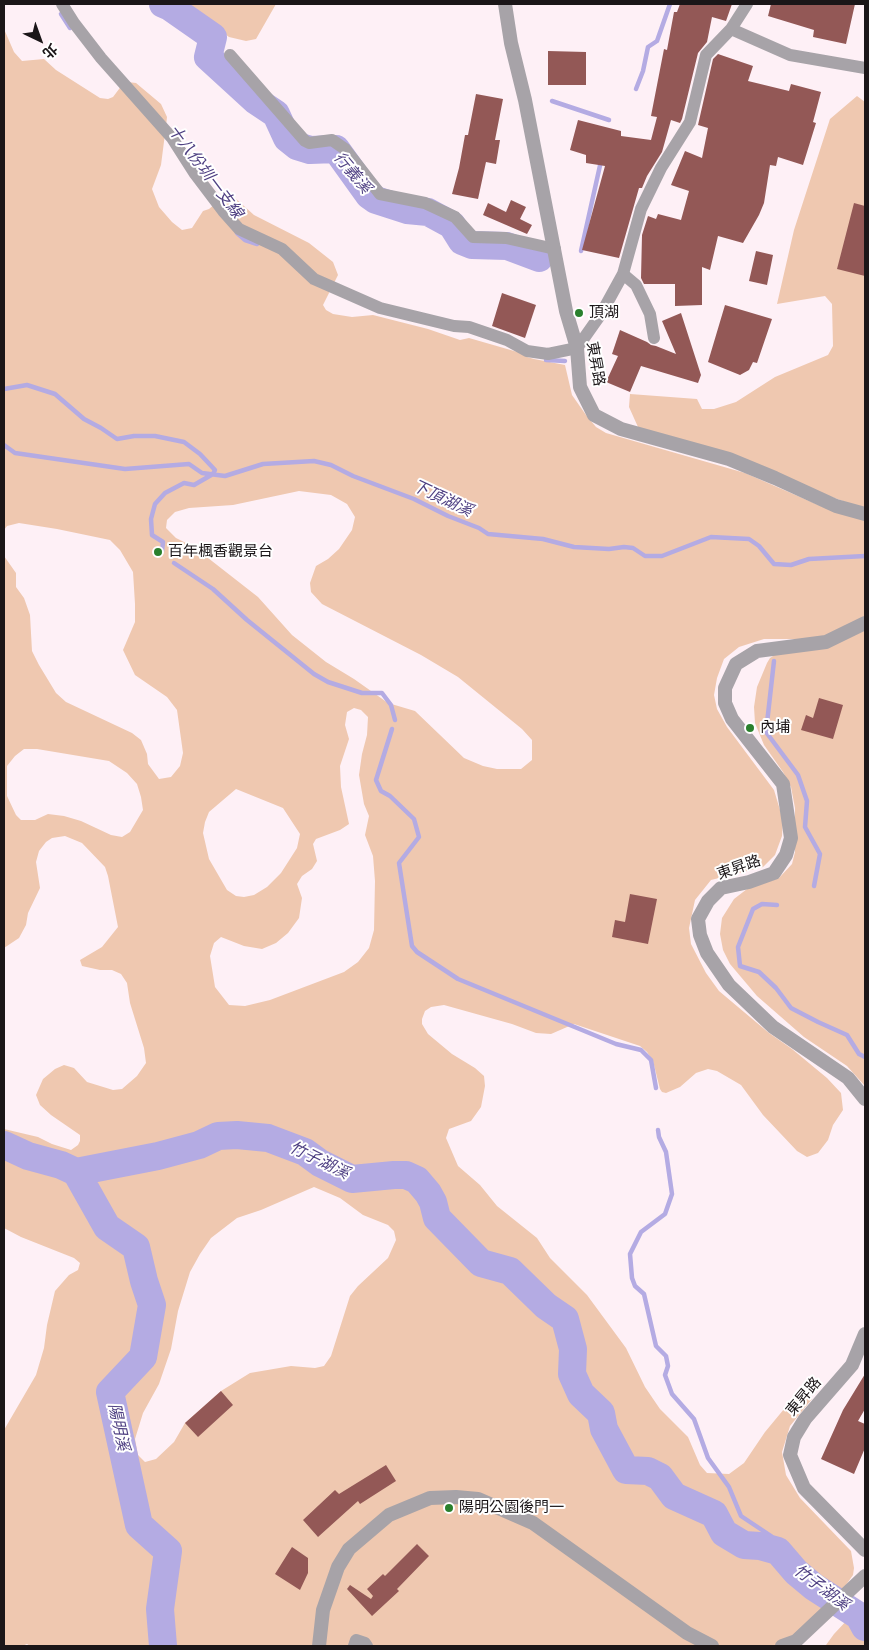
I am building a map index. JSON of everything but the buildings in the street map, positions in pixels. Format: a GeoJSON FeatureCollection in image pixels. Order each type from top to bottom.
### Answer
{"type":"FeatureCollection","features":[{"type":"Feature","properties":{"kind":"street"},"geometry":{"type":"LineString","coordinates":[[62,4],[101,58],[172,138],[195,174],[239,229],[282,249],[314,278],[380,308],[454,326],[469,327],[508,340],[527,351],[548,354],[577,348],[600,314],[622,274],[641,209],[661,168],[690,122],[706,55],[731,29],[747,4]]}},
{"type":"Feature","properties":{"kind":"street","name":"東昇路"},"geometry":{"type":"LineString","coordinates":[[505,4],[511,42],[525,100],[566,311],[577,348],[580,387],[594,415],[621,429],[729,459],[836,506],[865,514]]}},
{"type":"Feature","properties":{"kind":"street"},"geometry":{"type":"LineString","coordinates":[[731,29],[790,55],[865,68]]}},
{"type":"Feature","properties":{"kind":"street"},"geometry":{"type":"LineString","coordinates":[[230,55],[305,141],[309,144],[332,140],[345,149],[380,194],[424,203],[455,217],[473,237],[506,238],[555,249]]}},
{"type":"Feature","properties":{"kind":"street"},"geometry":{"type":"LineString","coordinates":[[622,274],[636,284],[650,314],[654,338]]}},
{"type":"Feature","properties":{"kind":"street","name":"東昇路"},"geometry":{"type":"LineString","coordinates":[[865,623],[826,642],[757,651],[736,664],[725,688],[725,703],[732,719],[784,784],[791,838],[786,855],[774,873],[749,882],[721,888],[708,901],[698,919],[700,935],[707,953],[729,985],[773,1027],[848,1078],[865,1099]]}},
{"type":"Feature","properties":{"kind":"street","name":"東昇路"},"geometry":{"type":"LineString","coordinates":[[865,1334],[852,1365],[805,1419],[794,1437],[790,1455],[804,1488],[865,1550]]}},
{"type":"Feature","properties":{"kind":"street"},"geometry":{"type":"LineString","coordinates":[[319,1646],[323,1610],[338,1567],[349,1549],[389,1516],[430,1498],[456,1497],[478,1499],[533,1524],[687,1633],[712,1646]]}},
{"type":"Feature","properties":{"kind":"street"},"geometry":{"type":"LineString","coordinates":[[782,1646],[796,1641],[862,1580]]}},
{"type":"Feature","properties":{"kind":"street"},"geometry":{"type":"LineString","coordinates":[[354,1646],[356,1640],[365,1643],[367,1646]]}},
{"type":"Feature","properties":{"kind":"shaded area"},"geometry":{"type":"Polygon","coordinates":[[[182,4],[276,4],[256,39],[246,41],[229,37],[182,4]]]}},
{"type":"Feature","properties":{"kind":"shaded area"},"geometry":{"type":"Polygon","coordinates":[[[4,29],[14,52],[22,61],[44,59],[56,70],[100,98],[108,99],[113,97],[122,85],[128,82],[136,83],[161,104],[167,117],[161,165],[152,189],[159,207],[182,230],[192,228],[203,211],[209,209],[222,198],[228,195],[234,197],[254,215],[309,243],[333,262],[338,275],[323,305],[326,310],[333,314],[352,317],[373,315],[428,329],[460,340],[469,338],[521,353],[534,359],[565,365],[572,395],[596,427],[606,433],[745,473],[823,507],[865,520],[865,618],[831,634],[812,639],[764,639],[739,647],[724,659],[717,678],[714,695],[717,709],[727,727],[774,790],[783,820],[782,836],[775,855],[763,867],[711,880],[695,900],[689,928],[691,944],[706,973],[719,991],[827,1078],[841,1093],[843,1110],[833,1125],[828,1140],[818,1153],[807,1157],[797,1151],[763,1115],[741,1085],[717,1071],[708,1069],[696,1073],[680,1087],[666,1093],[660,1089],[653,1061],[640,1046],[574,1024],[551,1034],[536,1033],[512,1024],[444,1005],[431,1007],[425,1011],[422,1019],[422,1024],[428,1034],[452,1054],[484,1076],[485,1086],[481,1107],[471,1121],[449,1129],[446,1138],[458,1166],[480,1185],[497,1206],[537,1238],[550,1258],[587,1295],[626,1348],[645,1387],[660,1409],[688,1437],[700,1465],[707,1473],[729,1474],[744,1463],[765,1432],[794,1397],[800,1394],[809,1395],[812,1399],[790,1426],[782,1452],[786,1475],[800,1498],[851,1551],[854,1568],[853,1575],[841,1592],[791,1646],[30,1646],[27,1644],[22,1646],[4,1646],[4,1430],[36,1375],[44,1348],[55,1291],[69,1275],[78,1270],[80,1263],[74,1258],[21,1237],[4,1228],[4,1129],[38,1137],[71,1150],[78,1145],[80,1135],[40,1105],[36,1095],[43,1079],[55,1069],[64,1065],[74,1068],[87,1082],[113,1090],[122,1089],[137,1076],[146,1063],[144,1048],[130,1003],[127,983],[121,974],[112,970],[100,970],[82,966],[80,960],[102,947],[118,927],[105,867],[82,843],[65,836],[52,838],[39,851],[36,862],[40,888],[19,938],[4,948],[4,556],[16,573],[16,587],[24,598],[30,615],[32,651],[56,693],[66,702],[132,733],[141,740],[147,754],[148,764],[159,779],[171,777],[180,766],[183,753],[177,710],[167,697],[135,675],[123,650],[135,622],[135,604],[133,572],[120,550],[110,540],[57,529],[19,523],[7,526],[4,530],[4,29]],[[299,491],[233,505],[189,508],[175,512],[167,520],[166,528],[176,538],[194,547],[258,597],[292,635],[326,662],[388,703],[415,711],[464,758],[483,766],[497,769],[521,769],[532,760],[532,740],[522,729],[458,677],[421,655],[322,604],[311,592],[310,583],[316,566],[328,559],[339,549],[352,530],[355,517],[347,504],[331,495],[299,491]],[[354,708],[347,712],[345,725],[349,739],[340,766],[341,787],[349,824],[340,830],[316,839],[313,844],[317,861],[297,884],[302,898],[299,918],[288,933],[276,943],[262,949],[244,946],[221,937],[214,943],[210,956],[215,987],[229,1005],[245,1006],[270,1000],[344,972],[358,962],[369,948],[374,930],[375,881],[373,856],[365,835],[369,816],[364,804],[359,775],[367,735],[368,717],[361,710],[354,708]],[[24,749],[7,766],[7,796],[16,815],[21,820],[35,820],[48,814],[64,816],[81,821],[111,835],[122,837],[130,832],[143,810],[137,784],[127,773],[109,761],[37,749],[24,749]],[[236,789],[209,812],[203,833],[209,859],[227,890],[236,896],[254,895],[267,887],[281,873],[297,848],[300,834],[283,808],[236,789]],[[314,1187],[261,1210],[237,1218],[211,1238],[190,1272],[178,1311],[171,1349],[159,1384],[143,1413],[135,1439],[138,1455],[145,1462],[156,1459],[174,1442],[185,1423],[221,1391],[250,1373],[291,1366],[315,1368],[324,1366],[331,1356],[350,1296],[388,1258],[396,1240],[394,1231],[388,1225],[363,1215],[340,1198],[314,1187]]]}},
{"type":"Feature","properties":{"kind":"shaded area"},"geometry":{"type":"Polygon","coordinates":[[[857,96],[865,102],[865,509],[638,427],[629,407],[630,394],[697,399],[702,409],[714,409],[736,402],[775,377],[828,355],[833,346],[832,304],[825,296],[777,304],[794,230],[830,119],[857,96]]]}},
{"type":"Feature","properties":{"kind":"shaded area"},"geometry":{"type":"Polygon","coordinates":[[[865,629],[865,1086],[847,1066],[804,1037],[757,996],[730,964],[723,950],[720,934],[722,918],[734,899],[747,889],[779,878],[792,864],[795,852],[795,808],[791,787],[764,745],[755,723],[754,707],[757,687],[767,663],[776,654],[865,629]]]}},
{"type":"Feature","properties":{"kind":"shaded area"},"geometry":{"type":"Polygon","coordinates":[[[865,1601],[865,1646],[827,1646],[834,1634],[865,1601]]]}},
{"type":"Feature","properties":{"kind":"waterway","name":"行義溪"},"geometry":{"type":"LineString","coordinates":[[163,4],[213,37],[208,57],[255,100],[276,114],[287,138],[297,146],[310,150],[336,149],[369,195],[376,200],[407,210],[428,212],[452,225],[462,241],[472,245],[507,246],[539,258]]}},
{"type":"Feature","properties":{"kind":"waterway"},"geometry":{"type":"LineString","coordinates":[[636,89],[643,71],[648,47],[657,41],[670,4]]}},
{"type":"Feature","properties":{"kind":"waterway","name":"十八份圳一支線"},"geometry":{"type":"LineString","coordinates":[[61,14],[70,28]]}},
{"type":"Feature","properties":{"kind":"waterway"},"geometry":{"type":"LineString","coordinates":[[552,101],[609,120]]}},
{"type":"Feature","properties":{"kind":"waterway"},"geometry":{"type":"LineString","coordinates":[[581,251],[601,161]]}},
{"type":"Feature","properties":{"kind":"waterway","name":"十八份圳一支線"},"geometry":{"type":"LineString","coordinates":[[237,233],[245,240],[257,244]]}},
{"type":"Feature","properties":{"kind":"waterway","name":"十八份圳一支線"},"geometry":{"type":"LineString","coordinates":[[546,360],[565,361]]}},
{"type":"Feature","properties":{"kind":"waterway"},"geometry":{"type":"LineString","coordinates":[[4,389],[27,385],[55,394],[84,419],[117,439],[134,436],[155,436],[184,442],[200,454],[215,470],[213,474],[194,485],[184,483],[165,493],[155,504],[151,519],[152,535],[163,542],[162,551]]}},
{"type":"Feature","properties":{"kind":"waterway","name":"下頂湖溪"},"geometry":{"type":"LineString","coordinates":[[4,445],[15,453],[125,469],[189,464],[202,473],[225,476],[263,464],[314,461],[331,465],[353,476],[414,499],[448,516],[479,528],[488,534],[543,539],[574,547],[609,549],[624,547],[633,548],[645,556],[662,556],[711,537],[749,539],[759,546],[774,564],[791,565],[809,559],[865,556]]}},
{"type":"Feature","properties":{"kind":"waterway"},"geometry":{"type":"LineString","coordinates":[[174,563],[213,589],[247,620],[314,674],[328,682],[362,693],[382,693],[391,705],[395,720]]}},
{"type":"Feature","properties":{"kind":"waterway"},"geometry":{"type":"LineString","coordinates":[[774,661],[766,732],[798,775],[807,801],[805,827],[820,854],[814,886]]}},
{"type":"Feature","properties":{"kind":"waterway"},"geometry":{"type":"LineString","coordinates":[[392,729],[376,780],[381,791],[390,796],[414,819],[419,837],[399,863],[412,946],[417,952],[458,979],[616,1044],[641,1050],[651,1060],[656,1088]]}},
{"type":"Feature","properties":{"kind":"waterway"},"geometry":{"type":"LineString","coordinates":[[777,905],[762,904],[753,909],[738,947],[740,966],[759,972],[776,988],[791,1008],[847,1035],[859,1054],[865,1057]]}},
{"type":"Feature","properties":{"kind":"waterway"},"geometry":{"type":"LineString","coordinates":[[658,1130],[666,1152],[672,1194],[665,1214],[641,1232],[630,1254],[632,1278],[635,1286],[644,1294],[656,1346],[666,1356],[668,1366],[665,1375],[672,1394],[694,1419],[708,1458],[729,1487],[741,1516],[771,1536],[778,1551]]}},
{"type":"Feature","properties":{"kind":"waterway","name":"竹子湖溪"},"geometry":{"type":"LineString","coordinates":[[4,1145],[28,1156],[61,1165],[76,1172],[158,1156],[199,1145],[218,1136],[237,1135],[268,1138],[305,1152],[320,1163],[352,1179],[406,1175],[417,1180],[433,1202],[437,1218],[481,1263],[510,1271],[546,1306],[565,1319],[573,1349],[572,1374],[581,1394],[601,1413],[604,1429],[626,1470],[648,1471],[660,1477],[674,1496],[714,1514],[724,1533],[744,1545],[760,1546],[778,1551],[796,1572],[814,1587],[859,1616],[865,1627]]}},
{"type":"Feature","properties":{"kind":"waterway","name":"陽明溪"},"geometry":{"type":"LineString","coordinates":[[76,1172],[107,1227],[136,1247],[152,1305],[143,1357],[110,1392],[139,1525],[168,1551],[160,1609],[163,1646]]}},
{"type":"Feature","properties":{"kind":"place","name":"頂湖"},"geometry":{"type":"Point","coordinates":[579,313]}},
{"type":"Feature","properties":{"kind":"place","name":"百年楓香觀景台"},"geometry":{"type":"Point","coordinates":[158,552]}},
{"type":"Feature","properties":{"kind":"place","name":"內埔"},"geometry":{"type":"Point","coordinates":[750,728]}},
{"type":"Feature","properties":{"kind":"place","name":"陽明公園後門一"},"geometry":{"type":"Point","coordinates":[449,1508]}}]}
